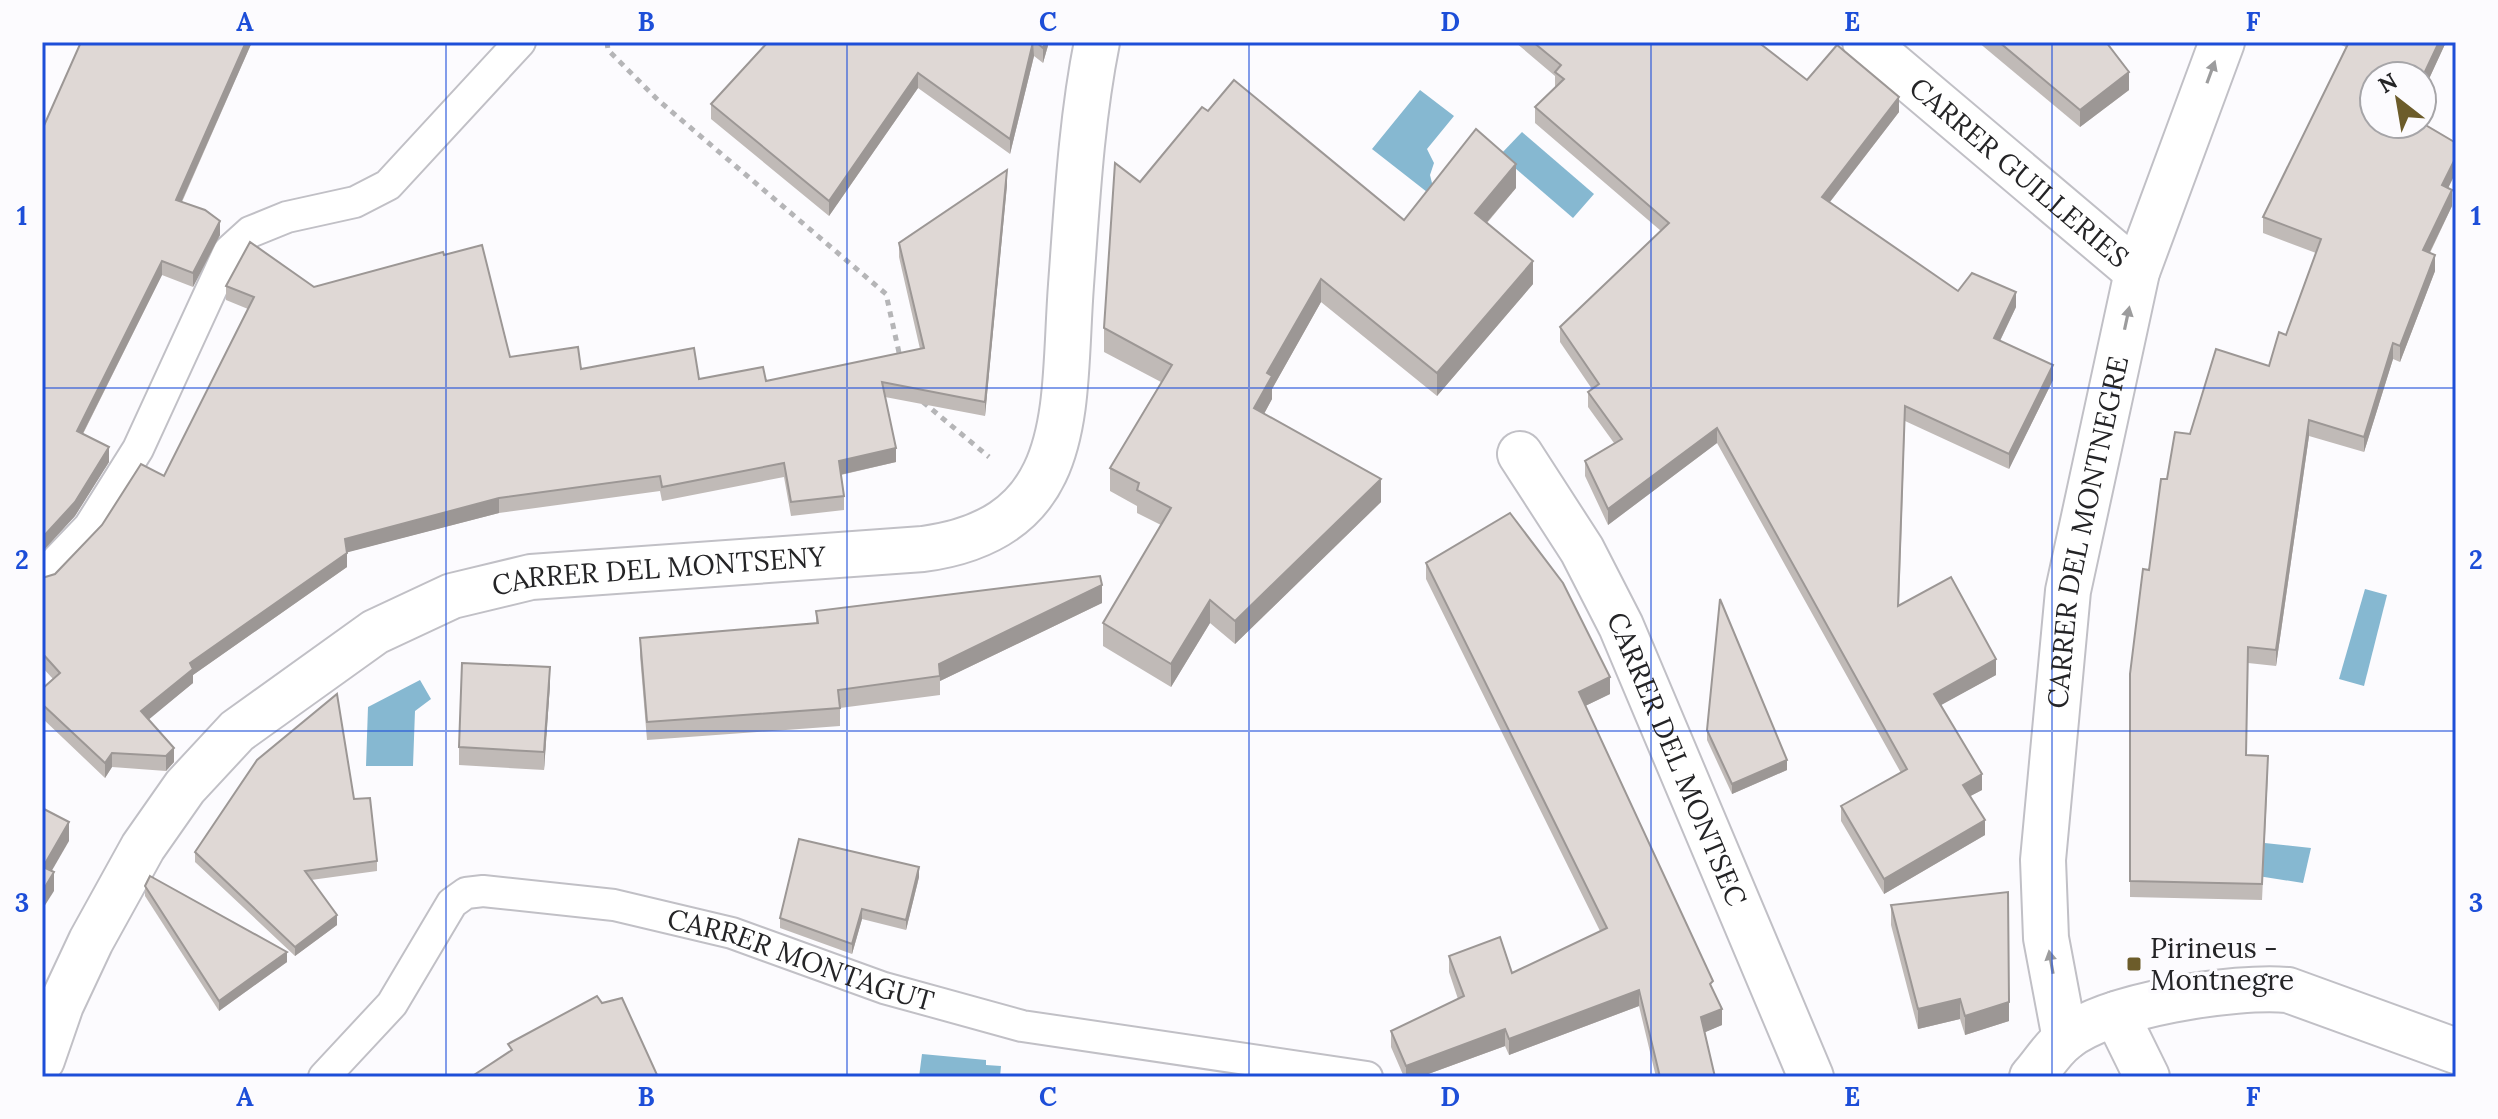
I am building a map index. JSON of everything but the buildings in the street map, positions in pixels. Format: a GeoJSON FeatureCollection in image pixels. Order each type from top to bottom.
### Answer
{"type":"FeatureCollection","features":[{"type":"Feature","properties":{"kind":"street","name":"CARRER DEL MONTSENY"},"geometry":{"type":"LineString","coordinates":[[42,1060],[61,1005],[91,941],[143,847],[185,787],[237,731],[375,632],[452,596],[531,577],[923,549],[959,544],[999,526],[1034,491],[1054,455],[1066,401],[1071,287],[1085,119],[1097,42]]}},
{"type":"Feature","properties":{"kind":"street","name":"CARRER GUILLERIES"},"geometry":{"type":"LineString","coordinates":[[1865,42],[2137,272]]}},
{"type":"Feature","properties":{"kind":"street","name":"CARRER DEL MONTNEGRE"},"geometry":{"type":"LineString","coordinates":[[2065,1039],[2046,938],[2044,844],[2068,591],[2137,272],[2222,42]]}},
{"type":"Feature","properties":{"kind":"street","name":"CARRER DEL MONTSEC"},"geometry":{"type":"LineString","coordinates":[[1520,454],[1582,550],[1621,626],[1811,1077]]}},
{"type":"Feature","properties":{"kind":"street"},"geometry":{"type":"LineString","coordinates":[[2032,1077],[2065,1039],[2116,1014],[2262,987],[2288,990],[2456,1051]]}},
{"type":"Feature","properties":{"kind":"street"},"geometry":{"type":"LineString","coordinates":[[2116,1014],[2147,1077]]}},
{"type":"Feature","properties":{"kind":"lane"},"geometry":{"type":"LineString","coordinates":[[42,576],[89,527],[138,449],[229,251],[250,232],[287,217],[355,202],[388,185],[520,42]]}},
{"type":"Feature","properties":{"kind":"lane","name":"CARRER MONTAGUT"},"geometry":{"type":"LineString","coordinates":[[324,1077],[392,1004],[452,903],[466,893],[483,891],[614,905],[732,933],[884,988],[1022,1026],[1367,1077]]}},
{"type":"Feature","properties":{"kind":"path"},"geometry":{"type":"LineString","coordinates":[[607,42],[608,50],[658,100],[886,294],[901,363]]}},
{"type":"Feature","properties":{"kind":"path"},"geometry":{"type":"LineString","coordinates":[[917,398],[997,464]]}},
{"type":"Feature","properties":{"kind":"water"},"geometry":{"type":"Polygon","coordinates":[[[1420,90],[1454,116],[1427,149],[1434,163],[1430,175],[1433,187],[1427,192],[1372,149],[1420,90]]]}},
{"type":"Feature","properties":{"kind":"water"},"geometry":{"type":"Polygon","coordinates":[[[1522,132],[1594,194],[1573,218],[1500,155],[1522,132]]]}},
{"type":"Feature","properties":{"kind":"water"},"geometry":{"type":"Polygon","coordinates":[[[2365,589],[2387,595],[2364,686],[2339,679],[2365,589]]]}},
{"type":"Feature","properties":{"kind":"water"},"geometry":{"type":"Polygon","coordinates":[[[420,680],[431,699],[415,711],[413,766],[366,766],[368,707],[420,680]]]}},
{"type":"Feature","properties":{"kind":"water"},"geometry":{"type":"Polygon","coordinates":[[[2246,841],[2311,848],[2303,883],[2239,873],[2246,841]]]}},
{"type":"Feature","properties":{"kind":"water"},"geometry":{"type":"Polygon","coordinates":[[[922,1054],[986,1060],[986,1065],[1001,1066],[1000,1077],[919,1077],[922,1054]]]}},
{"type":"Feature","properties":{"kind":"place","name":"Pirineus - Montnegre"},"geometry":{"type":"Point","coordinates":[2134,964]}}]}
